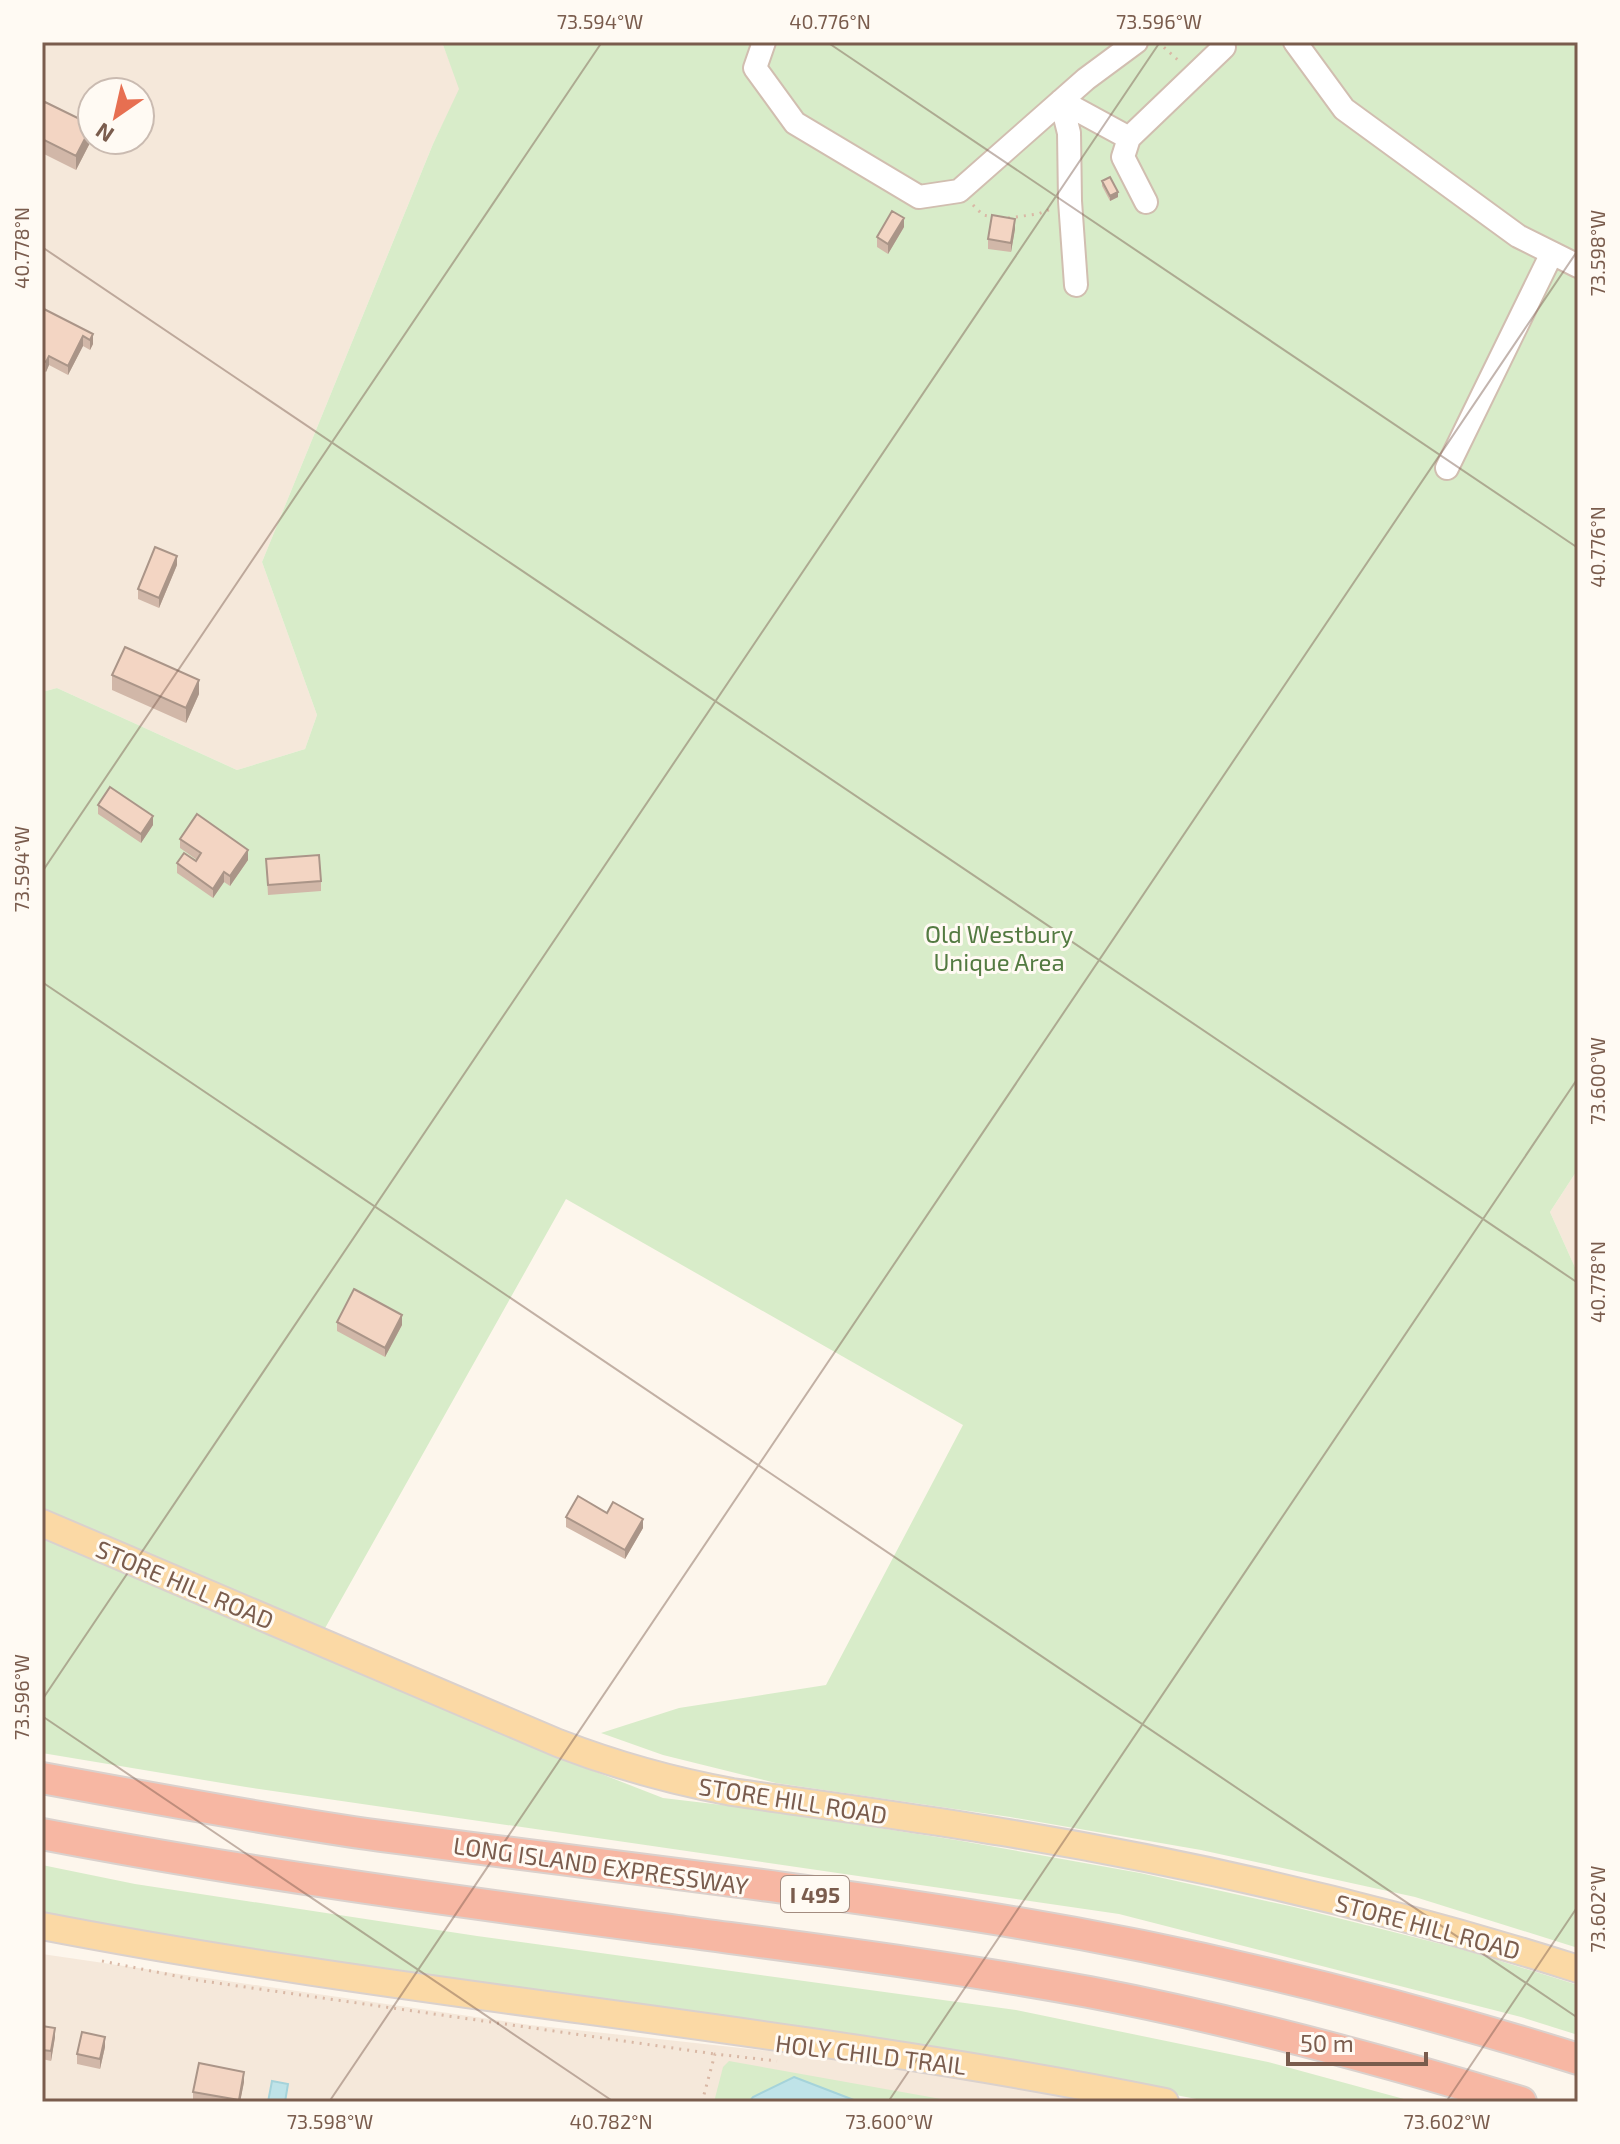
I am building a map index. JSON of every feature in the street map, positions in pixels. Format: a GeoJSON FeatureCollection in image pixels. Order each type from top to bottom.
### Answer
{"type":"FeatureCollection","features":[{"type":"Feature","properties":{"kind":"highway","name":"LONG ISLAND EXPRESSWAY"},"geometry":{"type":"LineString","coordinates":[[42,1778],[363,1833],[919,1908],[1101,1938],[1305,1983],[1578,2059]]}},
{"type":"Feature","properties":{"kind":"highway","name":"I 495"},"geometry":{"type":"LineString","coordinates":[[42,1834],[402,1894],[896,1960],[1027,1981],[1145,2004],[1350,2052],[1521,2102]]}},
{"type":"Feature","properties":{"kind":"main road","name":"STORE HILL ROAD"},"geometry":{"type":"LineString","coordinates":[[42,1523],[544,1737],[631,1769],[696,1786],[1002,1832],[1242,1879],[1378,1911],[1578,1969]]}},
{"type":"Feature","properties":{"kind":"main road"},"geometry":{"type":"LineString","coordinates":[[42,1926],[394,1984],[912,2056],[1031,2075],[1165,2102]]}},
{"type":"Feature","properties":{"kind":"lane"},"geometry":{"type":"LineString","coordinates":[[764,42],[755,68],[795,123],[919,197],[959,191],[1086,79],[1136,42]]}},
{"type":"Feature","properties":{"kind":"lane"},"geometry":{"type":"LineString","coordinates":[[1295,42],[1344,109],[1518,236],[1578,266]]}},
{"type":"Feature","properties":{"kind":"lane"},"geometry":{"type":"LineString","coordinates":[[1146,202],[1123,157],[1129,138],[1224,47]]}},
{"type":"Feature","properties":{"kind":"lane"},"geometry":{"type":"LineString","coordinates":[[1061,101],[1129,138]]}},
{"type":"Feature","properties":{"kind":"lane"},"geometry":{"type":"LineString","coordinates":[[1061,101],[1069,133],[1076,285]]}},
{"type":"Feature","properties":{"kind":"lane"},"geometry":{"type":"LineString","coordinates":[[1447,468],[1552,253]]}},
{"type":"Feature","properties":{"kind":"path"},"geometry":{"type":"LineString","coordinates":[[1158,42],[1194,76]]}},
{"type":"Feature","properties":{"kind":"path"},"geometry":{"type":"LineString","coordinates":[[959,191],[983,215],[994,217]]}},
{"type":"Feature","properties":{"kind":"path"},"geometry":{"type":"LineString","coordinates":[[1006,219],[1038,214],[1070,201]]}},
{"type":"Feature","properties":{"kind":"path","name":"HOLY CHILD TRAIL"},"geometry":{"type":"LineString","coordinates":[[702,2102],[715,2054],[790,2063]]}},
{"type":"Feature","properties":{"kind":"shaded area"},"geometry":{"type":"Polygon","coordinates":[[[42,42],[442,42],[460,89],[433,144],[262,562],[317,715],[305,749],[237,770],[57,688],[42,692],[42,42]]]}},
{"type":"Feature","properties":{"kind":"shaded area"},"geometry":{"type":"Polygon","coordinates":[[[1578,1169],[1578,1274],[1550,1212],[1578,1169]]]}},
{"type":"Feature","properties":{"kind":"shaded area"},"geometry":{"type":"Polygon","coordinates":[[[42,1954],[530,2025],[963,2072],[1094,2102],[42,2102],[42,1954]]]}},
{"type":"Feature","properties":{"kind":"green space","name":"Old Westbury Unique Area"},"geometry":{"type":"Polygon","coordinates":[[[442,42],[1578,42],[1578,1169],[1550,1212],[1578,1274],[1578,1948],[1415,1897],[1201,1850],[1010,1817],[776,1783],[663,1755],[601,1733],[679,1708],[826,1685],[963,1425],[566,1199],[324,1630],[42,1509],[42,692],[57,688],[237,770],[305,749],[317,715],[262,562],[433,144],[459,89],[442,42]]]}},
{"type":"Feature","properties":{"kind":"green space"},"geometry":{"type":"Polygon","coordinates":[[[42,1538],[550,1754],[663,1798],[764,1810],[956,1840],[1140,1873],[1294,1907],[1465,1950],[1578,1985],[1578,2035],[1521,2017],[1119,1914],[246,1787],[42,1753],[42,1538]]]}},
{"type":"Feature","properties":{"kind":"green space"},"geometry":{"type":"Polygon","coordinates":[[[42,1865],[135,1884],[477,1936],[1016,2010],[1268,2062],[1415,2102],[1212,2102],[1004,2062],[468,1987],[42,1917],[42,1865]]]}},
{"type":"Feature","properties":{"kind":"green space"},"geometry":{"type":"Polygon","coordinates":[[[729,2061],[958,2102],[859,2102],[794,2078],[753,2097],[749,2102],[714,2102],[723,2067],[729,2061]]]}},
{"type":"Feature","properties":{"kind":"water"},"geometry":{"type":"Polygon","coordinates":[[[794,2077],[859,2102],[749,2102],[753,2097],[794,2077]]]}},
{"type":"Feature","properties":{"kind":"water"},"geometry":{"type":"Polygon","coordinates":[[[272,2081],[288,2084],[285,2102],[268,2102],[272,2081]]]}},
{"type":"Feature","properties":{"kind":"building"},"geometry":{"type":"Polygon","coordinates":[[[45,102],[76,117],[76,156],[42,139],[42,108],[45,102]]]}},
{"type":"Feature","properties":{"kind":"building"},"geometry":{"type":"Polygon","coordinates":[[[1110,177],[1118,192],[1110,196],[1102,181],[1110,177]]]}},
{"type":"Feature","properties":{"kind":"building"},"geometry":{"type":"Polygon","coordinates":[[[892,211],[904,218],[888,244],[877,237],[892,211]]]}},
{"type":"Feature","properties":{"kind":"building"},"geometry":{"type":"Polygon","coordinates":[[[992,215],[1015,219],[1011,243],[988,239],[992,215]]]}},
{"type":"Feature","properties":{"kind":"building"},"geometry":{"type":"Polygon","coordinates":[[[42,308],[93,334],[90,340],[83,336],[68,366],[49,356],[46,362],[42,360],[42,308]]]}},
{"type":"Feature","properties":{"kind":"building"},"geometry":{"type":"Polygon","coordinates":[[[155,547],[177,556],[159,598],[138,589],[155,547]]]}},
{"type":"Feature","properties":{"kind":"building"},"geometry":{"type":"Polygon","coordinates":[[[125,647],[199,680],[186,708],[112,675],[125,647]]]}},
{"type":"Feature","properties":{"kind":"building"},"geometry":{"type":"Polygon","coordinates":[[[110,787],[153,816],[141,834],[98,805],[110,787]]]}},
{"type":"Feature","properties":{"kind":"building"},"geometry":{"type":"Polygon","coordinates":[[[197,814],[248,850],[230,876],[224,872],[213,889],[177,863],[184,853],[196,861],[201,853],[180,839],[197,814]]]}},
{"type":"Feature","properties":{"kind":"building"},"geometry":{"type":"Polygon","coordinates":[[[319,855],[321,881],[268,885],[266,859],[319,855]]]}},
{"type":"Feature","properties":{"kind":"building"},"geometry":{"type":"Polygon","coordinates":[[[354,1289],[402,1315],[385,1348],[337,1322],[354,1289]]]}},
{"type":"Feature","properties":{"kind":"building"},"geometry":{"type":"Polygon","coordinates":[[[578,1496],[607,1513],[613,1502],[643,1519],[625,1550],[566,1517],[578,1496]]]}},
{"type":"Feature","properties":{"kind":"building"},"geometry":{"type":"Polygon","coordinates":[[[42,2026],[55,2028],[51,2051],[42,2050],[42,2026]]]}},
{"type":"Feature","properties":{"kind":"building"},"geometry":{"type":"Polygon","coordinates":[[[82,2032],[105,2037],[100,2059],[77,2054],[82,2032]]]}},
{"type":"Feature","properties":{"kind":"building"},"geometry":{"type":"Polygon","coordinates":[[[199,2063],[244,2072],[239,2100],[193,2092],[199,2063]]]}}]}
